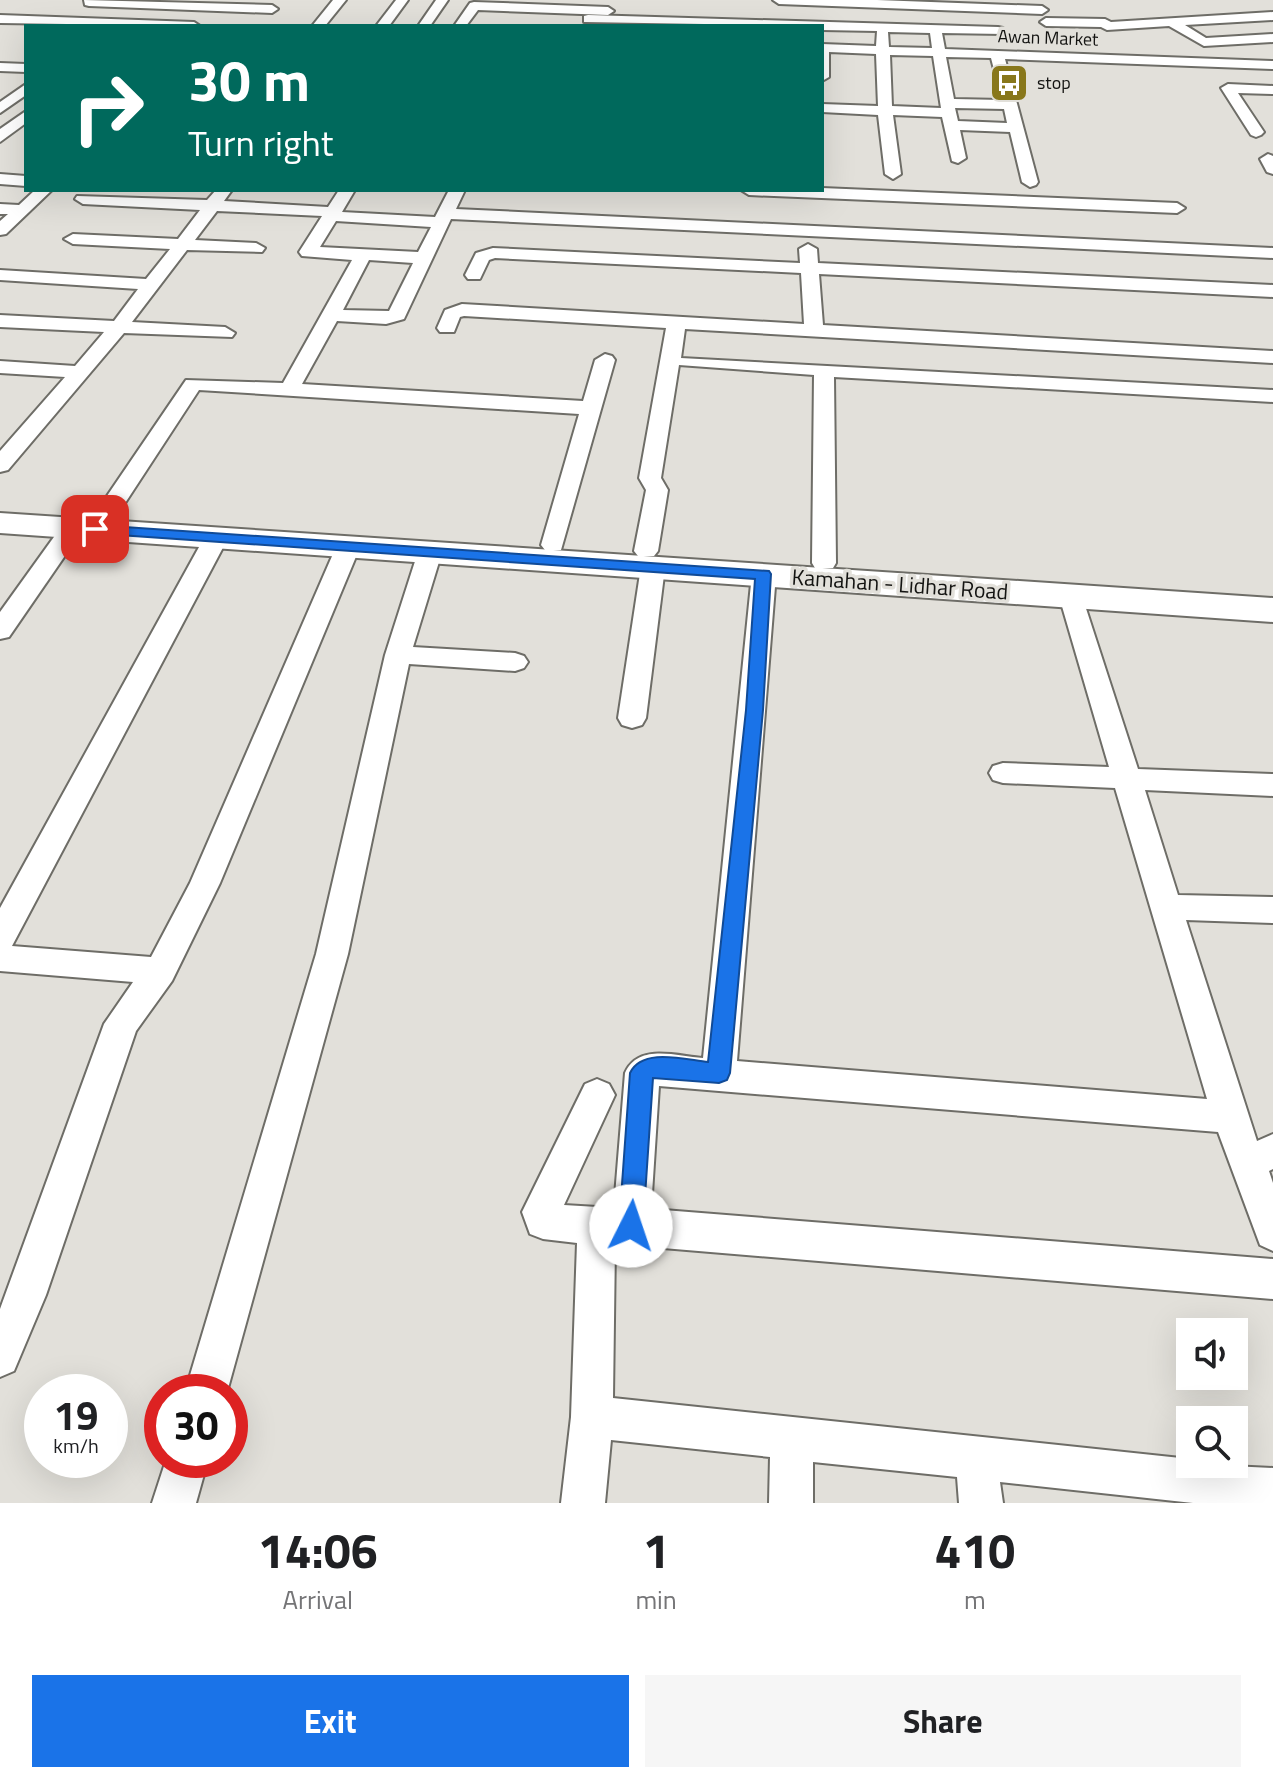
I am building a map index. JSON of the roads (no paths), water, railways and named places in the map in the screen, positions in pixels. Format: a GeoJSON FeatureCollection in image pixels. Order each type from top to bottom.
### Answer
{"type":"FeatureCollection","features":[{"type":"Feature","properties":{"kind":"main road","name":"Kamahan - Lidhar Road"},"geometry":{"type":"LineString","coordinates":[[0,508],[553,545],[764,574],[1273,610]]}},
{"type":"Feature","properties":{"kind":"main road","name":"Kamahan - Lidhar Road"},"geometry":{"type":"LineString","coordinates":[[0,523],[430,552],[824,563],[1273,593]]}},
{"type":"Feature","properties":{"kind":"street"},"geometry":{"type":"LineString","coordinates":[[320,24],[340,0]]}},
{"type":"Feature","properties":{"kind":"street"},"geometry":{"type":"LineString","coordinates":[[384,24],[402,0]]}},
{"type":"Feature","properties":{"kind":"street"},"geometry":{"type":"LineString","coordinates":[[425,24],[442,0]]}},
{"type":"Feature","properties":{"kind":"street"},"geometry":{"type":"LineString","coordinates":[[620,0],[634,19]]}},
{"type":"Feature","properties":{"kind":"street"},"geometry":{"type":"LineString","coordinates":[[766,24],[769,0]]}},
{"type":"Feature","properties":{"kind":"street"},"geometry":{"type":"LineString","coordinates":[[779,0],[883,2],[1048,28],[1273,16]]}},
{"type":"Feature","properties":{"kind":"street"},"geometry":{"type":"LineString","coordinates":[[89,2],[277,5]]}},
{"type":"Feature","properties":{"kind":"street"},"geometry":{"type":"LineString","coordinates":[[257,24],[277,5]]}},
{"type":"Feature","properties":{"kind":"street"},"geometry":{"type":"LineString","coordinates":[[461,24],[474,6],[744,24]]}},
{"type":"Feature","properties":{"kind":"street"},"geometry":{"type":"LineString","coordinates":[[0,19],[101,24]]}},
{"type":"Feature","properties":{"kind":"street"},"geometry":{"type":"LineString","coordinates":[[588,19],[634,19]]}},
{"type":"Feature","properties":{"kind":"street"},"geometry":{"type":"LineString","coordinates":[[10,33],[29,20]]}},
{"type":"Feature","properties":{"kind":"street"},"geometry":{"type":"LineString","coordinates":[[1171,22],[1204,42],[1273,38]]}},
{"type":"Feature","properties":{"kind":"street"},"geometry":{"type":"LineString","coordinates":[[824,26],[998,31]]}},
{"type":"Feature","properties":{"kind":"street"},"geometry":{"type":"LineString","coordinates":[[882,28],[885,111],[893,174]]}},
{"type":"Feature","properties":{"kind":"street","name":"Awan Market"},"geometry":{"type":"LineString","coordinates":[[824,48],[997,54],[1048,28],[1273,65]]}},
{"type":"Feature","properties":{"kind":"street"},"geometry":{"type":"LineString","coordinates":[[936,30],[958,158]]}},
{"type":"Feature","properties":{"kind":"street"},"geometry":{"type":"LineString","coordinates":[[997,54],[1030,182]]}},
{"type":"Feature","properties":{"kind":"street"},"geometry":{"type":"LineString","coordinates":[[0,67],[24,68]]}},
{"type":"Feature","properties":{"kind":"street"},"geometry":{"type":"LineString","coordinates":[[1256,132],[1228,88],[1273,90]]}},
{"type":"Feature","properties":{"kind":"street"},"geometry":{"type":"LineString","coordinates":[[0,92],[23,91]]}},
{"type":"Feature","properties":{"kind":"street"},"geometry":{"type":"LineString","coordinates":[[0,109],[23,91]]}},
{"type":"Feature","properties":{"kind":"street"},"geometry":{"type":"LineString","coordinates":[[950,114],[1009,105]]}},
{"type":"Feature","properties":{"kind":"street"},"geometry":{"type":"LineString","coordinates":[[824,108],[950,114],[1016,128]]}},
{"type":"Feature","properties":{"kind":"street"},"geometry":{"type":"LineString","coordinates":[[0,137],[24,117]]}},
{"type":"Feature","properties":{"kind":"street"},"geometry":{"type":"LineString","coordinates":[[0,179],[24,181]]}},
{"type":"Feature","properties":{"kind":"street"},"geometry":{"type":"LineString","coordinates":[[0,230],[42,192]]}},
{"type":"Feature","properties":{"kind":"street"},"geometry":{"type":"LineString","coordinates":[[1,463],[154,285],[222,192]]}},
{"type":"Feature","properties":{"kind":"street"},"geometry":{"type":"LineString","coordinates":[[346,192],[332,214],[300,252],[425,258]]}},
{"type":"Feature","properties":{"kind":"street"},"geometry":{"type":"LineString","coordinates":[[330,315],[393,317],[425,258],[454,192]]}},
{"type":"Feature","properties":{"kind":"street"},"geometry":{"type":"LineString","coordinates":[[754,192],[805,212],[1273,253]]}},
{"type":"Feature","properties":{"kind":"street"},"geometry":{"type":"LineString","coordinates":[[83,199],[109,195],[211,206],[443,218],[1177,208]]}},
{"type":"Feature","properties":{"kind":"street"},"geometry":{"type":"LineString","coordinates":[[0,209],[23,210]]}},
{"type":"Feature","properties":{"kind":"street"},"geometry":{"type":"LineString","coordinates":[[805,212],[814,329]]}},
{"type":"Feature","properties":{"kind":"street"},"geometry":{"type":"LineString","coordinates":[[73,239],[256,248]]}},
{"type":"Feature","properties":{"kind":"street"},"geometry":{"type":"LineString","coordinates":[[474,275],[482,257],[493,253],[1273,291]]}},
{"type":"Feature","properties":{"kind":"street"},"geometry":{"type":"LineString","coordinates":[[289,390],[364,254]]}},
{"type":"Feature","properties":{"kind":"street"},"geometry":{"type":"LineString","coordinates":[[0,275],[154,285]]}},
{"type":"Feature","properties":{"kind":"street"},"geometry":{"type":"LineString","coordinates":[[447,328],[452,314],[462,310],[1273,357]]}},
{"type":"Feature","properties":{"kind":"street"},"geometry":{"type":"LineString","coordinates":[[0,321],[225,333]]}},
{"type":"Feature","properties":{"kind":"street"},"geometry":{"type":"LineString","coordinates":[[632,718],[657,490],[650,478],[677,321]]}},
{"type":"Feature","properties":{"kind":"street"},"geometry":{"type":"LineString","coordinates":[[553,545],[605,360]]}},
{"type":"Feature","properties":{"kind":"street"},"geometry":{"type":"LineString","coordinates":[[687,362],[1273,396]]}},
{"type":"Feature","properties":{"kind":"street"},"geometry":{"type":"LineString","coordinates":[[0,367],[80,372]]}},
{"type":"Feature","properties":{"kind":"street"},"geometry":{"type":"LineString","coordinates":[[824,370],[824,563]]}},
{"type":"Feature","properties":{"kind":"street"},"geometry":{"type":"LineString","coordinates":[[106,515],[193,384],[591,408]]}},
{"type":"Feature","properties":{"kind":"street"},"geometry":{"type":"LineString","coordinates":[[0,631],[72,528]]}},
{"type":"Feature","properties":{"kind":"street"},"geometry":{"type":"LineString","coordinates":[[0,938],[216,538]]}},
{"type":"Feature","properties":{"kind":"street"},"geometry":{"type":"LineString","coordinates":[[0,1357],[13,1294],[121,1024],[160,971],[205,883],[348,547]]}},
{"type":"Feature","properties":{"kind":"street"},"geometry":{"type":"LineString","coordinates":[[211,1374],[332,954],[398,655],[430,552]]}},
{"type":"Feature","properties":{"kind":"street"},"geometry":{"type":"LineString","coordinates":[[719,1073],[764,574]]}},
{"type":"Feature","properties":{"kind":"street"},"geometry":{"type":"LineString","coordinates":[[1071,596],[1230,1117],[1260,1157],[1273,1232]]}},
{"type":"Feature","properties":{"kind":"street"},"geometry":{"type":"LineString","coordinates":[[398,655],[515,662]]}},
{"type":"Feature","properties":{"kind":"street"},"geometry":{"type":"LineString","coordinates":[[1003,773],[1273,785]]}},
{"type":"Feature","properties":{"kind":"street"},"geometry":{"type":"LineString","coordinates":[[1165,907],[1273,910]]}},
{"type":"Feature","properties":{"kind":"street"},"geometry":{"type":"LineString","coordinates":[[0,958],[160,971]]}},
{"type":"Feature","properties":{"kind":"street"},"geometry":{"type":"LineString","coordinates":[[583,1503],[614,1226],[642,1073],[651,1067],[1230,1117]]}},
{"type":"Feature","properties":{"kind":"street"},"geometry":{"type":"LineString","coordinates":[[597,1095],[541,1212],[543,1221],[1273,1279]]}},
{"type":"Feature","properties":{"kind":"street"},"geometry":{"type":"LineString","coordinates":[[592,1417],[1273,1490]]}},
{"type":"Feature","properties":{"kind":"street"},"geometry":{"type":"LineString","coordinates":[[791,1503],[792,1438]]}},
{"type":"Feature","properties":{"kind":"street"},"geometry":{"type":"LineString","coordinates":[[976,1458],[981,1503]]}},
{"type":"Feature","properties":{"kind":"street"},"geometry":{"type":"LineString","coordinates":[[174,1503],[182,1478]]}},
{"type":"Feature","properties":{"kind":"place","name":"stop"},"geometry":{"type":"Point","coordinates":[1009,83]}}]}
